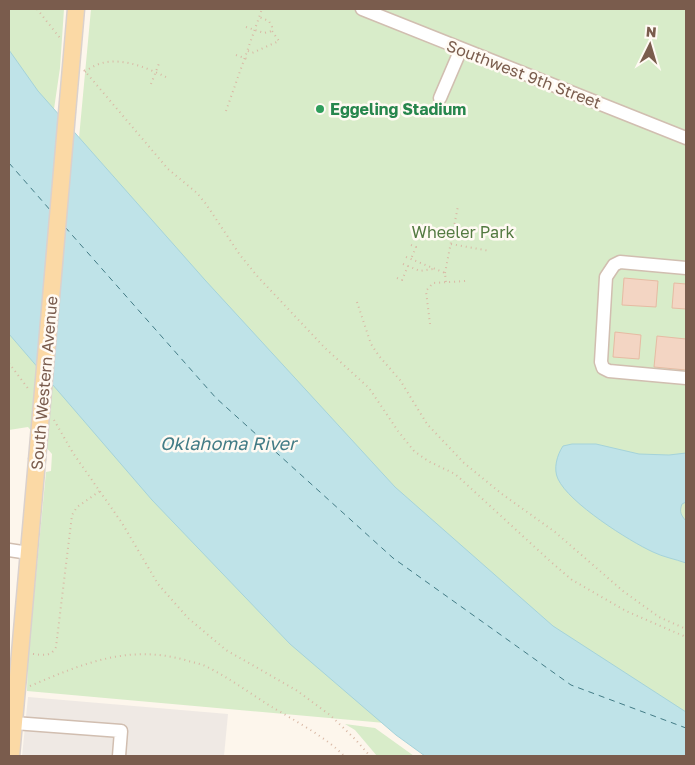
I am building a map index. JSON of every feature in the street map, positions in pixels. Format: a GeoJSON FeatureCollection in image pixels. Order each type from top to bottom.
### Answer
{"type":"FeatureCollection","features":[{"type":"Feature","properties":{"kind":"main road","name":"South Western Avenue"},"geometry":{"type":"LineString","coordinates":[[11,756],[76,9]]}},
{"type":"Feature","properties":{"kind":"lane","name":"Southwest 9th Street"},"geometry":{"type":"LineString","coordinates":[[362,9],[686,138]]}},
{"type":"Feature","properties":{"kind":"lane"},"geometry":{"type":"LineString","coordinates":[[440,98],[461,49]]}},
{"type":"Feature","properties":{"kind":"lane"},"geometry":{"type":"LineString","coordinates":[[686,268],[620,262],[614,265],[606,277],[601,362],[604,368],[609,371],[686,378]]}},
{"type":"Feature","properties":{"kind":"lane"},"geometry":{"type":"LineString","coordinates":[[9,550],[29,553]]}},
{"type":"Feature","properties":{"kind":"lane"},"geometry":{"type":"LineString","coordinates":[[14,723],[121,731],[119,756]]}},
{"type":"Feature","properties":{"kind":"path"},"geometry":{"type":"LineString","coordinates":[[37,9],[60,38]]}},
{"type":"Feature","properties":{"kind":"path"},"geometry":{"type":"LineString","coordinates":[[226,111],[262,9]]}},
{"type":"Feature","properties":{"kind":"path"},"geometry":{"type":"LineString","coordinates":[[247,51],[252,53],[279,41],[272,31],[269,20],[259,17]]}},
{"type":"Feature","properties":{"kind":"path"},"geometry":{"type":"LineString","coordinates":[[246,27],[264,33],[272,31]]}},
{"type":"Feature","properties":{"kind":"path"},"geometry":{"type":"LineString","coordinates":[[236,55],[250,60]]}},
{"type":"Feature","properties":{"kind":"path"},"geometry":{"type":"LineString","coordinates":[[86,72],[98,63],[116,61],[130,63],[168,78]]}},
{"type":"Feature","properties":{"kind":"path"},"geometry":{"type":"LineString","coordinates":[[151,84],[160,61]]}},
{"type":"Feature","properties":{"kind":"path"},"geometry":{"type":"LineString","coordinates":[[80,65],[168,169],[197,193],[240,255],[258,277],[325,348],[369,388],[401,436],[414,451],[428,461],[455,474],[572,580],[626,611],[686,637]]}},
{"type":"Feature","properties":{"kind":"path"},"geometry":{"type":"LineString","coordinates":[[446,283],[445,273],[458,206]]}},
{"type":"Feature","properties":{"kind":"path"},"geometry":{"type":"LineString","coordinates":[[451,244],[490,251]]}},
{"type":"Feature","properties":{"kind":"path"},"geometry":{"type":"LineString","coordinates":[[411,245],[416,247],[411,259]]}},
{"type":"Feature","properties":{"kind":"path"},"geometry":{"type":"LineString","coordinates":[[408,251],[414,253]]}},
{"type":"Feature","properties":{"kind":"path"},"geometry":{"type":"LineString","coordinates":[[406,257],[445,273]]}},
{"type":"Feature","properties":{"kind":"path"},"geometry":{"type":"LineString","coordinates":[[403,264],[420,271],[433,268]]}},
{"type":"Feature","properties":{"kind":"path"},"geometry":{"type":"LineString","coordinates":[[397,278],[402,280],[408,266]]}},
{"type":"Feature","properties":{"kind":"path"},"geometry":{"type":"LineString","coordinates":[[400,272],[405,274]]}},
{"type":"Feature","properties":{"kind":"path"},"geometry":{"type":"LineString","coordinates":[[430,324],[426,291],[433,283],[466,280]]}},
{"type":"Feature","properties":{"kind":"path"},"geometry":{"type":"LineString","coordinates":[[357,302],[371,344],[400,380],[427,424],[453,452],[484,480],[555,532],[623,591],[659,617],[686,630]]}},
{"type":"Feature","properties":{"kind":"path"},"geometry":{"type":"LineString","coordinates":[[9,363],[34,397]]}},
{"type":"Feature","properties":{"kind":"path"},"geometry":{"type":"LineString","coordinates":[[50,416],[122,523],[158,584],[188,618],[226,650],[284,683],[330,715],[370,756]]}},
{"type":"Feature","properties":{"kind":"path"},"geometry":{"type":"LineString","coordinates":[[30,654],[47,655],[53,652],[56,647],[72,515],[77,507],[100,491]]}},
{"type":"Feature","properties":{"kind":"path"},"geometry":{"type":"LineString","coordinates":[[17,691],[72,668],[129,654],[153,653],[170,656],[202,665],[218,674],[311,731],[344,756]]}},
{"type":"Feature","properties":{"kind":"shaded area"},"geometry":{"type":"Polygon","coordinates":[[[28,697],[228,714],[224,756],[22,756],[28,697]]]}},
{"type":"Feature","properties":{"kind":"green space","name":"Wheeler Park"},"geometry":{"type":"Polygon","coordinates":[[[9,9],[64,9],[60,68],[54,109],[79,138],[91,9],[686,9],[686,750],[27,691],[28,658],[46,472],[51,471],[52,454],[28,427],[9,430],[9,9]]]}},
{"type":"Feature","properties":{"kind":"green space"},"geometry":{"type":"Polygon","coordinates":[[[345,724],[375,728],[414,756],[377,756],[355,730],[345,724]]]}},
{"type":"Feature","properties":{"kind":"water","name":"Oklahoma River"},"geometry":{"type":"Polygon","coordinates":[[[9,50],[38,91],[205,280],[395,487],[553,626],[686,712],[686,756],[425,756],[396,735],[290,644],[152,500],[9,334],[9,50]]]}},
{"type":"Feature","properties":{"kind":"water"},"geometry":{"type":"Polygon","coordinates":[[[596,444],[639,454],[669,455],[686,453],[686,502],[682,504],[681,511],[686,521],[686,563],[642,547],[587,510],[564,489],[556,471],[557,458],[563,446],[596,444]]]}},
{"type":"Feature","properties":{"kind":"building"},"geometry":{"type":"Polygon","coordinates":[[[624,278],[658,281],[656,307],[622,305],[624,278]]]}},
{"type":"Feature","properties":{"kind":"building"},"geometry":{"type":"Polygon","coordinates":[[[674,283],[686,284],[686,309],[672,308],[674,283]]]}},
{"type":"Feature","properties":{"kind":"building"},"geometry":{"type":"Polygon","coordinates":[[[615,332],[641,335],[639,359],[613,357],[615,332]]]}},
{"type":"Feature","properties":{"kind":"building"},"geometry":{"type":"Polygon","coordinates":[[[657,336],[686,339],[686,370],[654,367],[657,336]]]}},
{"type":"Feature","properties":{"kind":"ferry route"},"geometry":{"type":"LineString","coordinates":[[9,163],[51,211]]}},
{"type":"Feature","properties":{"kind":"ferry route"},"geometry":{"type":"LineString","coordinates":[[65,227],[216,398],[393,558],[571,685],[686,728]]}},
{"type":"Feature","properties":{"kind":"place","name":"Eggeling Stadium"},"geometry":{"type":"Point","coordinates":[320,109]}}]}
